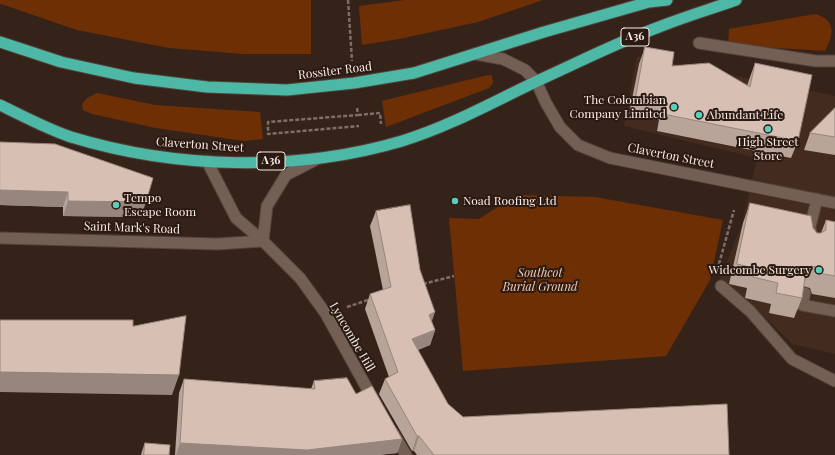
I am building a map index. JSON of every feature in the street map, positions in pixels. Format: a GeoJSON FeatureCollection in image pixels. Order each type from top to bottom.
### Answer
{"type":"FeatureCollection","features":[{"type":"Feature","properties":{"kind":"highway","name":"Rossiter Road"},"geometry":{"type":"LineString","coordinates":[[0,42],[61,62],[134,78],[207,87],[287,90],[354,83],[414,73],[544,32],[649,2],[667,0]]}},
{"type":"Feature","properties":{"kind":"highway","name":"A36"},"geometry":{"type":"LineString","coordinates":[[536,81],[658,27],[736,0]]}},
{"type":"Feature","properties":{"kind":"highway","name":"Claverton Street"},"geometry":{"type":"LineString","coordinates":[[0,105],[42,125],[88,142],[159,156],[207,161],[260,162],[317,158],[368,150],[403,140],[466,117],[536,81]]}},
{"type":"Feature","properties":{"kind":"street"},"geometry":{"type":"LineString","coordinates":[[699,44],[816,61],[835,61]]}},
{"type":"Feature","properties":{"kind":"street","name":"Claverton Street"},"geometry":{"type":"LineString","coordinates":[[475,54],[503,59],[525,70],[536,81],[560,127],[578,144],[610,158],[835,203]]}},
{"type":"Feature","properties":{"kind":"street"},"geometry":{"type":"LineString","coordinates":[[263,241],[267,206],[286,176],[317,158]]}},
{"type":"Feature","properties":{"kind":"street","name":"Lyncombe Hill"},"geometry":{"type":"LineString","coordinates":[[207,161],[236,218],[263,241],[300,278],[326,314],[379,410]]}},
{"type":"Feature","properties":{"kind":"street"},"geometry":{"type":"LineString","coordinates":[[812,247],[810,227],[817,200]]}},
{"type":"Feature","properties":{"kind":"street","name":"Saint Mark's Road"},"geometry":{"type":"LineString","coordinates":[[0,238],[217,244],[263,241]]}},
{"type":"Feature","properties":{"kind":"street"},"geometry":{"type":"LineString","coordinates":[[721,286],[750,311],[792,359],[835,381]]}},
{"type":"Feature","properties":{"kind":"street"},"geometry":{"type":"LineString","coordinates":[[805,293],[802,305],[835,311]]}},
{"type":"Feature","properties":{"kind":"street"},"geometry":{"type":"LineString","coordinates":[[387,423],[406,455]]}},
{"type":"Feature","properties":{"kind":"path"},"geometry":{"type":"LineString","coordinates":[[348,0],[351,56]]}},
{"type":"Feature","properties":{"kind":"path"},"geometry":{"type":"LineString","coordinates":[[357,108],[358,115]]}},
{"type":"Feature","properties":{"kind":"path"},"geometry":{"type":"LineString","coordinates":[[362,126],[268,134],[268,122],[380,113],[381,124],[375,124]]}},
{"type":"Feature","properties":{"kind":"path"},"geometry":{"type":"LineString","coordinates":[[717,270],[734,210]]}},
{"type":"Feature","properties":{"kind":"path"},"geometry":{"type":"LineString","coordinates":[[417,285],[454,276]]}},
{"type":"Feature","properties":{"kind":"path"},"geometry":{"type":"LineString","coordinates":[[326,314],[374,298]]}},
{"type":"Feature","properties":{"kind":"shaded area"},"geometry":{"type":"Polygon","coordinates":[[[637,56],[835,96],[835,354],[792,344],[758,310],[720,279],[742,224],[757,158],[624,126],[637,56]]]}},
{"type":"Feature","properties":{"kind":"green space"},"geometry":{"type":"Polygon","coordinates":[[[0,0],[311,0],[311,54],[243,54],[169,48],[77,30],[0,4],[0,0]]]}},
{"type":"Feature","properties":{"kind":"green space"},"geometry":{"type":"Polygon","coordinates":[[[405,0],[543,0],[478,22],[399,39],[362,45],[359,6],[405,0]]]}},
{"type":"Feature","properties":{"kind":"green space"},"geometry":{"type":"Polygon","coordinates":[[[815,14],[822,17],[830,24],[832,33],[825,51],[728,45],[729,29],[815,14]]]}},
{"type":"Feature","properties":{"kind":"green space"},"geometry":{"type":"Polygon","coordinates":[[[492,75],[493,83],[489,88],[386,127],[382,101],[492,75]]]}},
{"type":"Feature","properties":{"kind":"green space"},"geometry":{"type":"Polygon","coordinates":[[[97,93],[155,105],[260,112],[263,139],[244,141],[156,128],[92,114],[83,110],[82,104],[87,98],[97,93]]]}},
{"type":"Feature","properties":{"kind":"green space","name":"Southcot Burial Ground"},"geometry":{"type":"Polygon","coordinates":[[[516,195],[595,197],[723,220],[710,280],[666,356],[463,371],[449,218],[479,219],[516,195]]]}},
{"type":"Feature","properties":{"kind":"building"},"geometry":{"type":"Polygon","coordinates":[[[645,47],[674,52],[672,66],[709,63],[750,87],[755,63],[812,75],[798,141],[663,114],[666,103],[636,97],[645,47]]]}},
{"type":"Feature","properties":{"kind":"building"},"geometry":{"type":"Polygon","coordinates":[[[835,108],[835,137],[810,133],[835,108]]]}},
{"type":"Feature","properties":{"kind":"building"},"geometry":{"type":"Polygon","coordinates":[[[0,142],[55,144],[153,178],[146,202],[68,201],[68,192],[0,190],[0,142]]]}},
{"type":"Feature","properties":{"kind":"building"},"geometry":{"type":"Polygon","coordinates":[[[750,203],[811,216],[813,228],[817,233],[821,233],[826,230],[826,220],[835,222],[835,276],[819,273],[817,267],[811,266],[806,271],[802,298],[776,293],[778,283],[753,277],[754,268],[737,264],[750,203]]]}},
{"type":"Feature","properties":{"kind":"building"},"geometry":{"type":"Polygon","coordinates":[[[410,205],[420,270],[435,312],[429,315],[435,330],[412,339],[448,404],[463,417],[727,404],[729,455],[434,455],[419,436],[417,436],[385,379],[398,372],[370,294],[391,287],[376,211],[410,205]]]}},
{"type":"Feature","properties":{"kind":"building"},"geometry":{"type":"Polygon","coordinates":[[[186,316],[179,375],[0,372],[0,320],[133,320],[133,326],[186,316]]]}},
{"type":"Feature","properties":{"kind":"building"},"geometry":{"type":"Polygon","coordinates":[[[347,378],[356,394],[372,386],[402,439],[307,450],[180,443],[184,379],[315,389],[314,381],[347,378]]]}},
{"type":"Feature","properties":{"kind":"building"},"geometry":{"type":"Polygon","coordinates":[[[145,443],[170,445],[169,455],[144,455],[145,443]]]}},
{"type":"Feature","properties":{"kind":"place","name":"The Colombian Company Limited"},"geometry":{"type":"Point","coordinates":[674,107]}},
{"type":"Feature","properties":{"kind":"place","name":"Abundant Life"},"geometry":{"type":"Point","coordinates":[699,115]}},
{"type":"Feature","properties":{"kind":"place","name":"High Street Store"},"geometry":{"type":"Point","coordinates":[768,129]}},
{"type":"Feature","properties":{"kind":"place","name":"Noad Roofing Ltd"},"geometry":{"type":"Point","coordinates":[455,201]}},
{"type":"Feature","properties":{"kind":"place","name":"Tempo Escape Room"},"geometry":{"type":"Point","coordinates":[116,205]}},
{"type":"Feature","properties":{"kind":"place","name":"Widcombe Surgery"},"geometry":{"type":"Point","coordinates":[819,270]}}]}
